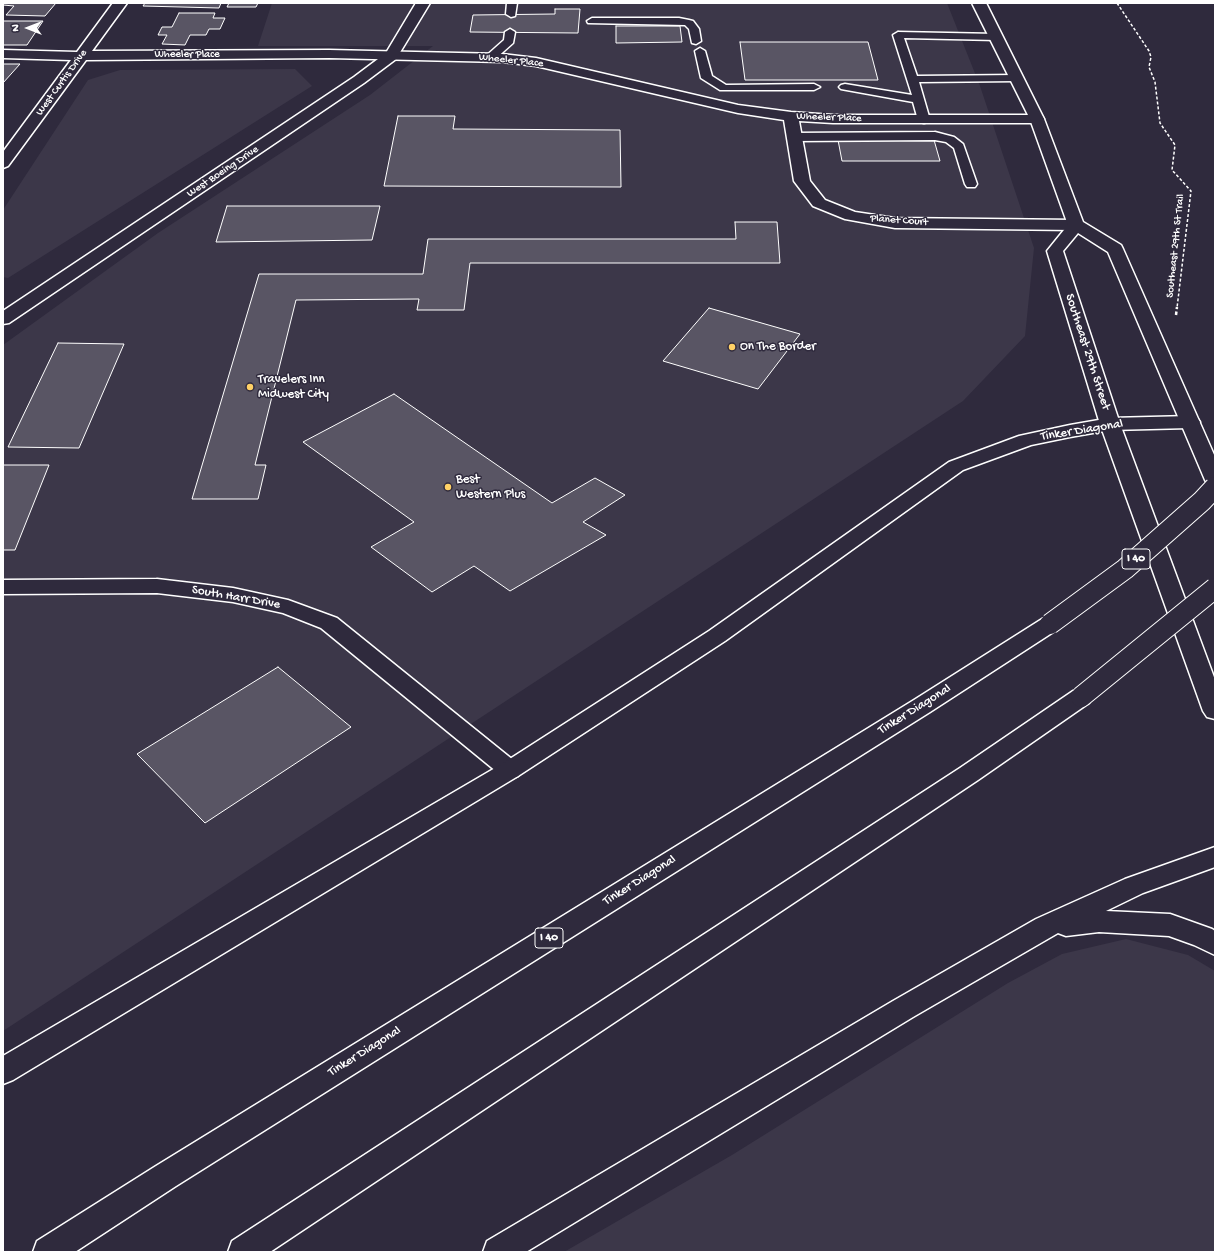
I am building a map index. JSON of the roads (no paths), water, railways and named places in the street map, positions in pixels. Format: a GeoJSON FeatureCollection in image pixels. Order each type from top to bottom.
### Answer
{"type":"FeatureCollection","features":[{"type":"Feature","properties":{"kind":"main road","name":"West Curtis Drive"},"geometry":{"type":"LineString","coordinates":[[3,163],[120,3]]}},
{"type":"Feature","properties":{"kind":"main road","name":"West Boeing Drive"},"geometry":{"type":"LineString","coordinates":[[3,319],[359,80],[391,56],[423,3]]}},
{"type":"Feature","properties":{"kind":"main road"},"geometry":{"type":"LineString","coordinates":[[980,3],[1037,119],[1076,225],[1115,249],[1215,480]]}},
{"type":"Feature","properties":{"kind":"main road","name":"Wheeler Place"},"geometry":{"type":"LineString","coordinates":[[3,54],[82,56],[328,54],[490,58],[536,62],[738,109],[791,116],[832,119],[1037,119]]}},
{"type":"Feature","properties":{"kind":"main road","name":"Planet Court"},"geometry":{"type":"LineString","coordinates":[[791,116],[802,181],[819,203],[851,216],[896,223],[1076,225]]}},
{"type":"Feature","properties":{"kind":"main road","name":"Southeast 29th Street"},"geometry":{"type":"LineString","coordinates":[[1076,225],[1054,251],[1110,424],[1215,711]]}},
{"type":"Feature","properties":{"kind":"main road","name":"Tinker Diagonal"},"geometry":{"type":"LineString","coordinates":[[3,1071],[510,770],[717,636],[836,553],[956,466],[1026,440],[1110,424],[1190,422]]}},
{"type":"Feature","properties":{"kind":"main road","name":"Tinker Diagonal"},"geometry":{"type":"LineString","coordinates":[[48,1252],[166,1176],[922,706],[1050,624],[1125,569],[1202,501],[1215,487]]}},
{"type":"Feature","properties":{"kind":"main road","name":"South Harr Drive"},"geometry":{"type":"LineString","coordinates":[[3,588],[157,586],[233,595],[288,607],[329,623],[510,770]]}},
{"type":"Feature","properties":{"kind":"main road"},"geometry":{"type":"LineString","coordinates":[[243,1252],[969,774],[1082,697],[1215,588]]}},
{"type":"Feature","properties":{"kind":"main road"},"geometry":{"type":"LineString","coordinates":[[498,1252],[896,1013],[1045,927],[1134,886],[1215,857]]}},
{"type":"Feature","properties":{"kind":"main road"},"geometry":{"type":"LineString","coordinates":[[1045,927],[1099,920],[1170,925],[1203,937],[1215,944]]}},
{"type":"Feature","properties":{"kind":"lane"},"geometry":{"type":"LineString","coordinates":[[511,14],[512,3]]}},
{"type":"Feature","properties":{"kind":"lane"},"geometry":{"type":"LineString","coordinates":[[592,21],[689,22],[694,29],[707,78],[724,88],[814,87]]}},
{"type":"Feature","properties":{"kind":"lane"},"geometry":{"type":"LineString","coordinates":[[490,58],[509,41],[510,32]]}},
{"type":"Feature","properties":{"kind":"lane"},"geometry":{"type":"LineString","coordinates":[[924,120],[913,79],[898,35],[997,36]]}},
{"type":"Feature","properties":{"kind":"lane"},"geometry":{"type":"LineString","coordinates":[[913,79],[1017,78]]}},
{"type":"Feature","properties":{"kind":"lane"},"geometry":{"type":"LineString","coordinates":[[845,87],[918,99]]}},
{"type":"Feature","properties":{"kind":"lane"},"geometry":{"type":"LineString","coordinates":[[794,137],[935,136],[950,139],[959,147],[971,184]]}},
{"type":"Feature","properties":{"kind":"place","name":"On The Border"},"geometry":{"type":"Point","coordinates":[732,347]}},
{"type":"Feature","properties":{"kind":"place","name":"Travelers Inn Midwest City"},"geometry":{"type":"Point","coordinates":[250,387]}},
{"type":"Feature","properties":{"kind":"place","name":"Best Western Plus"},"geometry":{"type":"Point","coordinates":[448,487]}}]}
